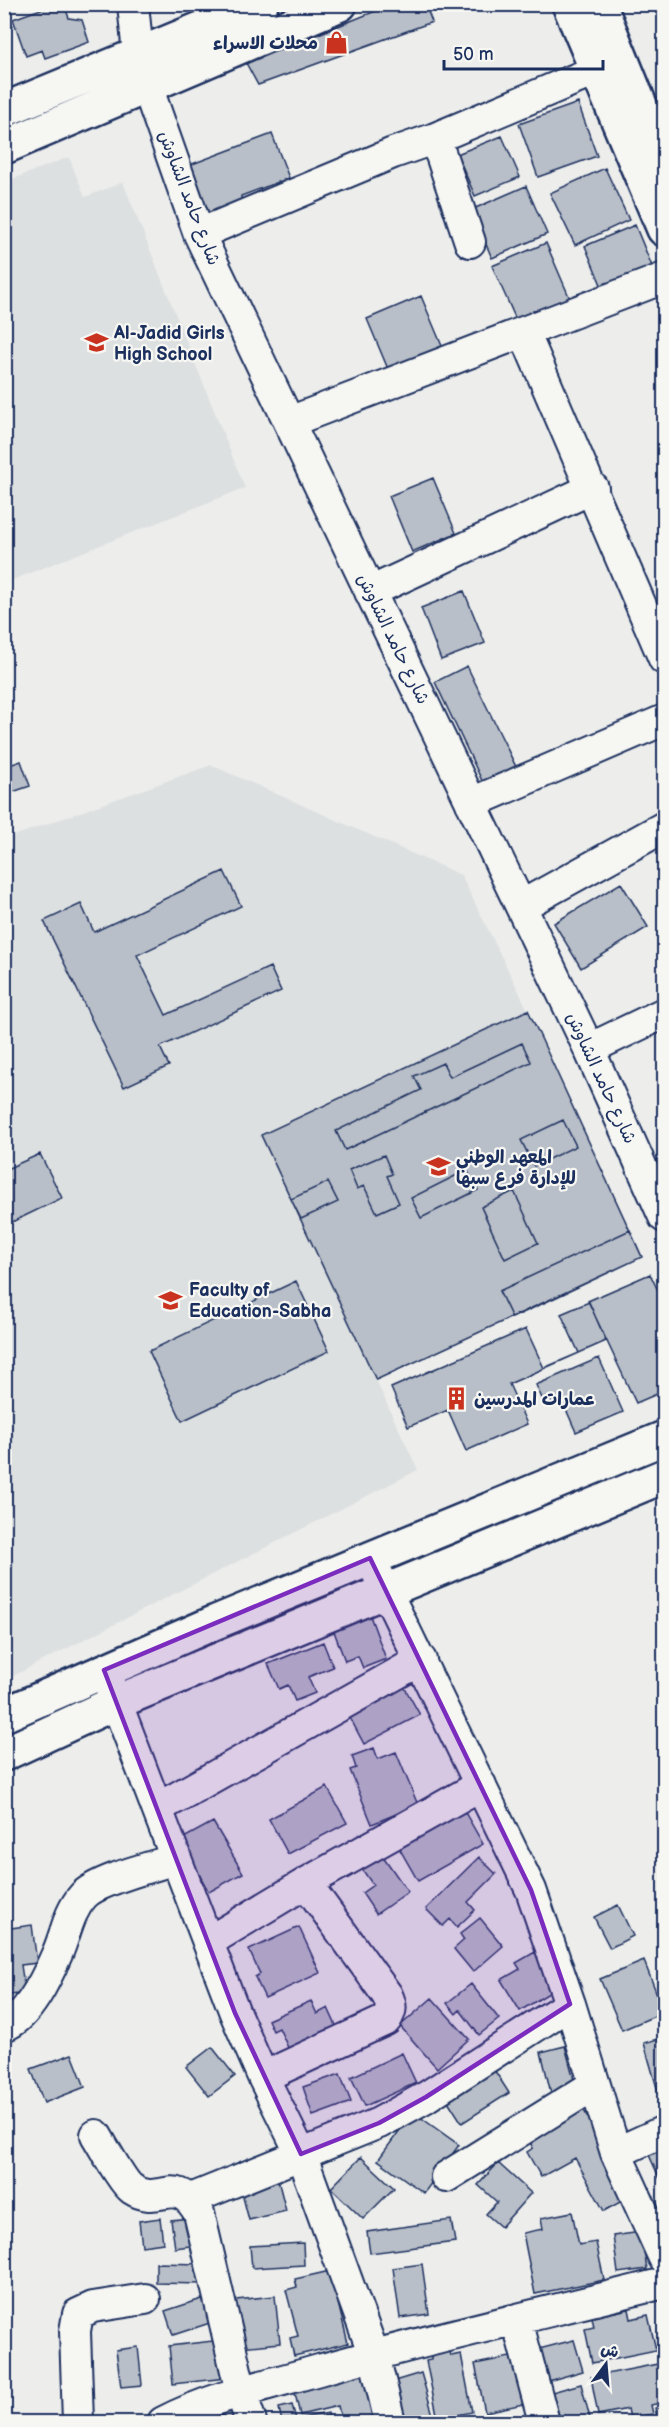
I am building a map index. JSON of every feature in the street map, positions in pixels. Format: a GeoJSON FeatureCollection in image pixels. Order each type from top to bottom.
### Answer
{"type":"FeatureCollection","features":[{"type":"Feature","properties":{"kind":"main road"},"geometry":{"type":"LineString","coordinates":[[4,110],[261,4]]}},
{"type":"Feature","properties":{"kind":"main road"},"geometry":{"type":"LineString","coordinates":[[4,147],[340,4]]}},
{"type":"Feature","properties":{"kind":"main road"},"geometry":{"type":"LineString","coordinates":[[569,4],[664,229]]}},
{"type":"Feature","properties":{"kind":"main road"},"geometry":{"type":"LineString","coordinates":[[607,7],[664,164]]}},
{"type":"Feature","properties":{"kind":"main road"},"geometry":{"type":"LineString","coordinates":[[4,1715],[104,1670],[370,1558],[664,1438]]}},
{"type":"Feature","properties":{"kind":"main road"},"geometry":{"type":"LineString","coordinates":[[4,1754],[117,1702],[664,1476]]}},
{"type":"Feature","properties":{"kind":"street","name":"شارع حامد الشاوش"},"geometry":{"type":"LineString","coordinates":[[133,4],[138,54],[147,86],[199,234],[589,1049],[664,1215]]}},
{"type":"Feature","properties":{"kind":"street"},"geometry":{"type":"LineString","coordinates":[[199,234],[597,70]]}},
{"type":"Feature","properties":{"kind":"street"},"geometry":{"type":"LineString","coordinates":[[433,139],[441,155],[470,242]]}},
{"type":"Feature","properties":{"kind":"street"},"geometry":{"type":"LineString","coordinates":[[289,422],[664,278]]}},
{"type":"Feature","properties":{"kind":"street"},"geometry":{"type":"LineString","coordinates":[[525,332],[664,659]]}},
{"type":"Feature","properties":{"kind":"street"},"geometry":{"type":"LineString","coordinates":[[370,592],[593,488]]}},
{"type":"Feature","properties":{"kind":"street"},"geometry":{"type":"LineString","coordinates":[[471,802],[664,720]]}},
{"type":"Feature","properties":{"kind":"street"},"geometry":{"type":"LineString","coordinates":[[521,906],[664,827]]}},
{"type":"Feature","properties":{"kind":"street"},"geometry":{"type":"LineString","coordinates":[[589,1049],[664,1013]]}},
{"type":"Feature","properties":{"kind":"street"},"geometry":{"type":"LineString","coordinates":[[370,1558],[531,1890],[570,2004],[616,2153],[664,2258]]}},
{"type":"Feature","properties":{"kind":"street"},"geometry":{"type":"LineString","coordinates":[[158,1808],[421,1660]]}},
{"type":"Feature","properties":{"kind":"street"},"geometry":{"type":"LineString","coordinates":[[104,1670],[235,2013],[263,2077],[302,2154],[374,2355],[390,2422]]}},
{"type":"Feature","properties":{"kind":"street"},"geometry":{"type":"LineString","coordinates":[[208,1942],[306,1883],[481,1785]]}},
{"type":"Feature","properties":{"kind":"street"},"geometry":{"type":"LineString","coordinates":[[4,2026],[14,2023],[26,2011],[57,1954],[73,1910],[85,1894],[107,1882],[176,1859]]}},
{"type":"Feature","properties":{"kind":"street"},"geometry":{"type":"LineString","coordinates":[[263,2077],[386,2020],[391,2013],[392,2006],[387,1995],[306,1883]]}},
{"type":"Feature","properties":{"kind":"street"},"geometry":{"type":"LineString","coordinates":[[191,2199],[379,2123],[426,2097],[570,2004]]}},
{"type":"Feature","properties":{"kind":"street"},"geometry":{"type":"LineString","coordinates":[[446,2177],[594,2085]]}},
{"type":"Feature","properties":{"kind":"street"},"geometry":{"type":"LineString","coordinates":[[616,2153],[664,2131]]}},
{"type":"Feature","properties":{"kind":"street"},"geometry":{"type":"LineString","coordinates":[[96,2135],[129,2187],[146,2195],[179,2192],[191,2199],[199,2213],[251,2422]]}},
{"type":"Feature","properties":{"kind":"street"},"geometry":{"type":"LineString","coordinates":[[176,2419],[242,2392],[374,2355],[664,2283]]}},
{"type":"Feature","properties":{"kind":"street"},"geometry":{"type":"LineString","coordinates":[[78,2422],[75,2331],[78,2314],[93,2307],[145,2299]]}},
{"type":"Feature","properties":{"kind":"street"},"geometry":{"type":"LineString","coordinates":[[517,2320],[544,2422]]}},
{"type":"Feature","properties":{"kind":"highlighted area"},"geometry":{"type":"Polygon","coordinates":[[[370,1558],[531,1890],[570,2004],[426,2097],[379,2123],[301,2154],[235,2013],[104,1670],[370,1558]]]}},
{"type":"Feature","properties":{"kind":"shaded area","name":"Al-Jadid Girls High School"},"geometry":{"type":"Polygon","coordinates":[[[69,157],[85,197],[123,182],[245,488],[5,583],[5,182],[69,157]]]}},
{"type":"Feature","properties":{"kind":"shaded area","name":"Faculty of Education-Sabha"},"geometry":{"type":"Polygon","coordinates":[[[211,765],[461,875],[528,1010],[261,1135],[418,1470],[5,1680],[5,839],[211,765]]]}},
{"type":"Feature","properties":{"kind":"building"},"geometry":{"type":"Polygon","coordinates":[[[55,4],[64,4],[69,18],[82,20],[89,42],[45,58],[42,50],[26,56],[13,19],[55,4]]]}},
{"type":"Feature","properties":{"kind":"building","name":"محلات الاسراء"},"geometry":{"type":"Polygon","coordinates":[[[393,4],[425,4],[432,22],[258,85],[246,63],[393,4]]]}},
{"type":"Feature","properties":{"kind":"building"},"geometry":{"type":"Polygon","coordinates":[[[578,103],[597,156],[538,177],[519,124],[578,103]]]}},
{"type":"Feature","properties":{"kind":"building"},"geometry":{"type":"Polygon","coordinates":[[[272,134],[289,178],[241,196],[242,208],[209,221],[187,166],[272,134]]]}},
{"type":"Feature","properties":{"kind":"building"},"geometry":{"type":"Polygon","coordinates":[[[502,136],[520,177],[475,196],[457,154],[502,136]]]}},
{"type":"Feature","properties":{"kind":"building"},"geometry":{"type":"Polygon","coordinates":[[[605,168],[629,220],[575,245],[550,193],[605,168]]]}},
{"type":"Feature","properties":{"kind":"building"},"geometry":{"type":"Polygon","coordinates":[[[526,186],[547,234],[492,258],[471,210],[526,186]]]}},
{"type":"Feature","properties":{"kind":"building"},"geometry":{"type":"Polygon","coordinates":[[[635,225],[654,271],[604,292],[585,246],[635,225]]]}},
{"type":"Feature","properties":{"kind":"building"},"geometry":{"type":"Polygon","coordinates":[[[546,243],[571,301],[518,324],[492,266],[546,243]]]}},
{"type":"Feature","properties":{"kind":"building"},"geometry":{"type":"Polygon","coordinates":[[[421,296],[442,346],[388,369],[367,319],[421,296]]]}},
{"type":"Feature","properties":{"kind":"building"},"geometry":{"type":"Polygon","coordinates":[[[433,478],[456,533],[412,552],[389,496],[433,478]]]}},
{"type":"Feature","properties":{"kind":"building"},"geometry":{"type":"Polygon","coordinates":[[[464,591],[485,643],[441,660],[421,608],[464,591]]]}},
{"type":"Feature","properties":{"kind":"building"},"geometry":{"type":"Polygon","coordinates":[[[467,666],[519,773],[486,789],[435,682],[467,666]]]}},
{"type":"Feature","properties":{"kind":"building"},"geometry":{"type":"Polygon","coordinates":[[[21,761],[30,786],[4,795],[4,767],[21,761]]]}},
{"type":"Feature","properties":{"kind":"building"},"geometry":{"type":"Polygon","coordinates":[[[224,871],[241,906],[137,955],[166,1015],[270,967],[281,991],[160,1047],[169,1066],[124,1087],[44,921],[81,904],[94,932],[224,871]]]}},
{"type":"Feature","properties":{"kind":"building"},"geometry":{"type":"Polygon","coordinates":[[[621,883],[648,927],[581,968],[554,923],[621,883]]]}},
{"type":"Feature","properties":{"kind":"building","name":"المعهد الوطني للإدارة فرع سبها"},"geometry":{"type":"Polygon","coordinates":[[[528,1010],[642,1257],[376,1380],[261,1135],[528,1010]]]}},
{"type":"Feature","properties":{"kind":"building"},"geometry":{"type":"Polygon","coordinates":[[[522,1043],[531,1062],[345,1150],[336,1131],[421,1090],[414,1076],[443,1063],[450,1077],[522,1043]]]}},
{"type":"Feature","properties":{"kind":"building"},"geometry":{"type":"Polygon","coordinates":[[[563,1120],[576,1146],[534,1166],[521,1140],[563,1120]]]}},
{"type":"Feature","properties":{"kind":"building"},"geometry":{"type":"Polygon","coordinates":[[[40,1154],[62,1198],[4,1226],[4,1170],[40,1154]]]}},
{"type":"Feature","properties":{"kind":"building"},"geometry":{"type":"Polygon","coordinates":[[[384,1155],[392,1174],[387,1176],[399,1203],[377,1213],[364,1186],[357,1189],[349,1170],[384,1155]]]}},
{"type":"Feature","properties":{"kind":"building"},"geometry":{"type":"Polygon","coordinates":[[[467,1170],[478,1190],[421,1218],[411,1198],[467,1170]]]}},
{"type":"Feature","properties":{"kind":"building"},"geometry":{"type":"Polygon","coordinates":[[[328,1182],[338,1202],[301,1219],[291,1199],[328,1182]]]}},
{"type":"Feature","properties":{"kind":"building"},"geometry":{"type":"Polygon","coordinates":[[[514,1191],[538,1243],[505,1259],[481,1207],[514,1191]]]}},
{"type":"Feature","properties":{"kind":"building"},"geometry":{"type":"Polygon","coordinates":[[[630,1230],[642,1257],[512,1318],[499,1291],[630,1230]]]}},
{"type":"Feature","properties":{"kind":"building","name":"عمارات المدرسين"},"geometry":{"type":"Polygon","coordinates":[[[650,1274],[664,1303],[664,1391],[636,1403],[588,1301],[650,1274]]]}},
{"type":"Feature","properties":{"kind":"building"},"geometry":{"type":"Polygon","coordinates":[[[296,1281],[329,1351],[182,1421],[149,1351],[296,1281]]]}},
{"type":"Feature","properties":{"kind":"building","name":"عمارات المدرسين"},"geometry":{"type":"Polygon","coordinates":[[[589,1302],[606,1341],[579,1353],[561,1314],[589,1302]]]}},
{"type":"Feature","properties":{"kind":"building","name":"عمارات المدرسين"},"geometry":{"type":"Polygon","coordinates":[[[526,1329],[544,1368],[579,1353],[509,1384],[527,1424],[466,1451],[448,1410],[408,1427],[391,1388],[526,1329]]]}},
{"type":"Feature","properties":{"kind":"building"},"geometry":{"type":"Polygon","coordinates":[[[599,1358],[623,1412],[576,1432],[561,1398],[545,1405],[536,1385],[599,1358]]]}},
{"type":"Feature","properties":{"kind":"building"},"geometry":{"type":"Polygon","coordinates":[[[369,1613],[386,1659],[363,1668],[358,1656],[345,1661],[332,1626],[369,1613]]]}},
{"type":"Feature","properties":{"kind":"building"},"geometry":{"type":"Polygon","coordinates":[[[323,1642],[333,1667],[308,1677],[315,1693],[295,1701],[288,1685],[279,1689],[268,1664],[323,1642]]]}},
{"type":"Feature","properties":{"kind":"building"},"geometry":{"type":"Polygon","coordinates":[[[402,1683],[420,1715],[364,1744],[347,1712],[402,1683]]]}},
{"type":"Feature","properties":{"kind":"building"},"geometry":{"type":"Polygon","coordinates":[[[374,1748],[378,1759],[396,1752],[418,1805],[372,1824],[350,1770],[356,1768],[352,1756],[374,1748]]]}},
{"type":"Feature","properties":{"kind":"building"},"geometry":{"type":"Polygon","coordinates":[[[327,1787],[347,1823],[288,1854],[269,1819],[327,1787]]]}},
{"type":"Feature","properties":{"kind":"building"},"geometry":{"type":"Polygon","coordinates":[[[463,1809],[483,1844],[418,1881],[398,1846],[463,1809]]]}},
{"type":"Feature","properties":{"kind":"building"},"geometry":{"type":"Polygon","coordinates":[[[213,1822],[243,1873],[209,1892],[180,1840],[213,1822]]]}},
{"type":"Feature","properties":{"kind":"building"},"geometry":{"type":"Polygon","coordinates":[[[378,1849],[408,1892],[376,1914],[362,1893],[373,1885],[362,1869],[347,1879],[343,1873],[378,1849]]]}},
{"type":"Feature","properties":{"kind":"building"},"geometry":{"type":"Polygon","coordinates":[[[479,1857],[496,1874],[468,1902],[475,1910],[457,1927],[450,1919],[443,1926],[426,1909],[479,1857]]]}},
{"type":"Feature","properties":{"kind":"building"},"geometry":{"type":"Polygon","coordinates":[[[618,1905],[633,1936],[610,1948],[594,1917],[618,1905]]]}},
{"type":"Feature","properties":{"kind":"building"},"geometry":{"type":"Polygon","coordinates":[[[480,1918],[503,1946],[473,1972],[454,1949],[464,1940],[460,1934],[480,1918]]]}},
{"type":"Feature","properties":{"kind":"building"},"geometry":{"type":"Polygon","coordinates":[[[32,1925],[37,1963],[21,1965],[25,1993],[4,1996],[4,1929],[32,1925]]]}},
{"type":"Feature","properties":{"kind":"building"},"geometry":{"type":"Polygon","coordinates":[[[299,1927],[320,1973],[265,1998],[255,1977],[260,1974],[249,1950],[299,1927]]]}},
{"type":"Feature","properties":{"kind":"building"},"geometry":{"type":"Polygon","coordinates":[[[535,1952],[557,1988],[520,2011],[501,1980],[520,1969],[516,1963],[535,1952]]]}},
{"type":"Feature","properties":{"kind":"building"},"geometry":{"type":"Polygon","coordinates":[[[644,1961],[664,2012],[622,2030],[600,1979],[644,1961]]]}},
{"type":"Feature","properties":{"kind":"building"},"geometry":{"type":"Polygon","coordinates":[[[471,1984],[499,2019],[479,2035],[460,2010],[456,2014],[447,2003],[471,1984]]]}},
{"type":"Feature","properties":{"kind":"building"},"geometry":{"type":"Polygon","coordinates":[[[432,1998],[469,2039],[437,2068],[400,2026],[432,1998]]]}},
{"type":"Feature","properties":{"kind":"building"},"geometry":{"type":"Polygon","coordinates":[[[311,2001],[317,2014],[328,2008],[338,2030],[290,2052],[279,2028],[273,2031],[268,2020],[311,2001]]]}},
{"type":"Feature","properties":{"kind":"building"},"geometry":{"type":"Polygon","coordinates":[[[664,2037],[664,2101],[661,2102],[644,2043],[664,2037]]]}},
{"type":"Feature","properties":{"kind":"building"},"geometry":{"type":"Polygon","coordinates":[[[565,2046],[576,2087],[551,2093],[541,2052],[565,2046]]]}},
{"type":"Feature","properties":{"kind":"building"},"geometry":{"type":"Polygon","coordinates":[[[212,2047],[235,2076],[209,2096],[186,2067],[212,2047]]]}},
{"type":"Feature","properties":{"kind":"building"},"geometry":{"type":"Polygon","coordinates":[[[402,2053],[416,2083],[365,2106],[351,2077],[402,2053]]]}},
{"type":"Feature","properties":{"kind":"building"},"geometry":{"type":"Polygon","coordinates":[[[72,2054],[85,2087],[44,2103],[31,2069],[72,2054]]]}},
{"type":"Feature","properties":{"kind":"building"},"geometry":{"type":"Polygon","coordinates":[[[493,2068],[509,2093],[462,2123],[446,2098],[493,2068]]]}},
{"type":"Feature","properties":{"kind":"building"},"geometry":{"type":"Polygon","coordinates":[[[340,2074],[351,2102],[313,2116],[303,2087],[340,2074]]]}},
{"type":"Feature","properties":{"kind":"building"},"geometry":{"type":"Polygon","coordinates":[[[582,2107],[631,2196],[604,2211],[575,2158],[541,2177],[527,2152],[533,2148],[527,2137],[582,2107]]]}},
{"type":"Feature","properties":{"kind":"building"},"geometry":{"type":"Polygon","coordinates":[[[413,2112],[459,2145],[424,2193],[378,2160],[413,2112]]]}},
{"type":"Feature","properties":{"kind":"building"},"geometry":{"type":"Polygon","coordinates":[[[664,2148],[664,2188],[649,2155],[664,2148]]]}},
{"type":"Feature","properties":{"kind":"building"},"geometry":{"type":"Polygon","coordinates":[[[361,2157],[394,2188],[363,2219],[331,2188],[361,2157]]]}},
{"type":"Feature","properties":{"kind":"building"},"geometry":{"type":"Polygon","coordinates":[[[498,2163],[531,2193],[501,2227],[486,2214],[497,2202],[478,2185],[498,2163]]]}},
{"type":"Feature","properties":{"kind":"building"},"geometry":{"type":"Polygon","coordinates":[[[275,2168],[286,2211],[249,2220],[238,2178],[275,2168]]]}},
{"type":"Feature","properties":{"kind":"building"},"geometry":{"type":"Polygon","coordinates":[[[572,2212],[579,2245],[596,2242],[604,2280],[535,2294],[523,2233],[543,2229],[541,2218],[572,2212]]]}},
{"type":"Feature","properties":{"kind":"building"},"geometry":{"type":"Polygon","coordinates":[[[201,2217],[205,2244],[175,2248],[171,2220],[201,2217]]]}},
{"type":"Feature","properties":{"kind":"building"},"geometry":{"type":"Polygon","coordinates":[[[160,2218],[163,2243],[142,2246],[139,2221],[160,2218]]]}},
{"type":"Feature","properties":{"kind":"building"},"geometry":{"type":"Polygon","coordinates":[[[451,2220],[455,2242],[370,2253],[367,2232],[451,2220]]]}},
{"type":"Feature","properties":{"kind":"building"},"geometry":{"type":"Polygon","coordinates":[[[641,2232],[647,2269],[618,2273],[613,2236],[641,2232]]]}},
{"type":"Feature","properties":{"kind":"building"},"geometry":{"type":"Polygon","coordinates":[[[303,2243],[304,2265],[252,2268],[250,2246],[303,2243]]]}},
{"type":"Feature","properties":{"kind":"building"},"geometry":{"type":"Polygon","coordinates":[[[156,2263],[201,2264],[201,2284],[156,2283],[156,2263]]]}},
{"type":"Feature","properties":{"kind":"building"},"geometry":{"type":"Polygon","coordinates":[[[422,2264],[429,2314],[400,2318],[393,2268],[422,2264]]]}},
{"type":"Feature","properties":{"kind":"building"},"geometry":{"type":"Polygon","coordinates":[[[330,2271],[348,2343],[294,2356],[290,2338],[298,2336],[286,2290],[297,2287],[295,2279],[330,2271]]]}},
{"type":"Feature","properties":{"kind":"building"},"geometry":{"type":"Polygon","coordinates":[[[275,2296],[280,2343],[241,2347],[236,2300],[275,2296]]]}},
{"type":"Feature","properties":{"kind":"building"},"geometry":{"type":"Polygon","coordinates":[[[208,2297],[216,2321],[173,2335],[165,2311],[208,2297]]]}},
{"type":"Feature","properties":{"kind":"building"},"geometry":{"type":"Polygon","coordinates":[[[629,2309],[631,2319],[648,2315],[656,2350],[592,2363],[585,2329],[594,2327],[592,2317],[629,2309]]]}},
{"type":"Feature","properties":{"kind":"building"},"geometry":{"type":"Polygon","coordinates":[[[222,2340],[226,2378],[173,2384],[169,2346],[222,2340]]]}},
{"type":"Feature","properties":{"kind":"building"},"geometry":{"type":"Polygon","coordinates":[[[574,2340],[583,2371],[548,2381],[539,2349],[574,2340]]]}},
{"type":"Feature","properties":{"kind":"building"},"geometry":{"type":"Polygon","coordinates":[[[138,2347],[142,2385],[121,2387],[116,2350],[138,2347]]]}},
{"type":"Feature","properties":{"kind":"building"},"geometry":{"type":"Polygon","coordinates":[[[450,2352],[451,2356],[461,2354],[472,2412],[438,2419],[426,2361],[431,2360],[431,2356],[450,2352]]]}},
{"type":"Feature","properties":{"kind":"building"},"geometry":{"type":"Polygon","coordinates":[[[515,2356],[528,2403],[485,2412],[475,2364],[515,2356]]]}},
{"type":"Feature","properties":{"kind":"building"},"geometry":{"type":"Polygon","coordinates":[[[658,2364],[664,2402],[651,2405],[653,2414],[630,2418],[628,2409],[598,2415],[591,2377],[658,2364]]]}},
{"type":"Feature","properties":{"kind":"building"},"geometry":{"type":"Polygon","coordinates":[[[374,2365],[387,2422],[342,2422],[338,2406],[300,2415],[294,2389],[374,2365]]]}},
{"type":"Feature","properties":{"kind":"building"},"geometry":{"type":"Polygon","coordinates":[[[421,2373],[435,2422],[402,2422],[391,2382],[421,2373]]]}},
{"type":"Feature","properties":{"kind":"building"},"geometry":{"type":"Polygon","coordinates":[[[581,2384],[591,2422],[561,2422],[552,2392],[581,2384]]]}},
{"type":"Feature","properties":{"kind":"building"},"geometry":{"type":"Polygon","coordinates":[[[292,2405],[296,2419],[328,2413],[330,2422],[282,2422],[279,2408],[292,2405]]]}},
{"type":"Feature","properties":{"kind":"building"},"geometry":{"type":"Polygon","coordinates":[[[664,2406],[664,2422],[658,2422],[655,2408],[664,2406]]]}},
{"type":"Feature","properties":{"kind":"building"},"geometry":{"type":"Polygon","coordinates":[[[241,2407],[261,2422],[209,2422],[223,2419],[221,2411],[241,2407]]]}},
{"type":"Feature","properties":{"kind":"building"},"geometry":{"type":"Polygon","coordinates":[[[529,2414],[532,2422],[499,2422],[529,2414]]]}},
{"type":"Feature","properties":{"kind":"place","name":"محلات الاسراء"},"geometry":{"type":"Point","coordinates":[336,43]}},
{"type":"Feature","properties":{"kind":"place","name":"Al-Jadid Girls High School"},"geometry":{"type":"Point","coordinates":[96,343]}},
{"type":"Feature","properties":{"kind":"place","name":"المعهد الوطني للإدارة فرع سبها"},"geometry":{"type":"Point","coordinates":[438,1167]}},
{"type":"Feature","properties":{"kind":"place","name":"Faculty of Education-Sabha"},"geometry":{"type":"Point","coordinates":[171,1300]}},
{"type":"Feature","properties":{"kind":"place","name":"عمارات المدرسين"},"geometry":{"type":"Point","coordinates":[456,1399]}}]}
